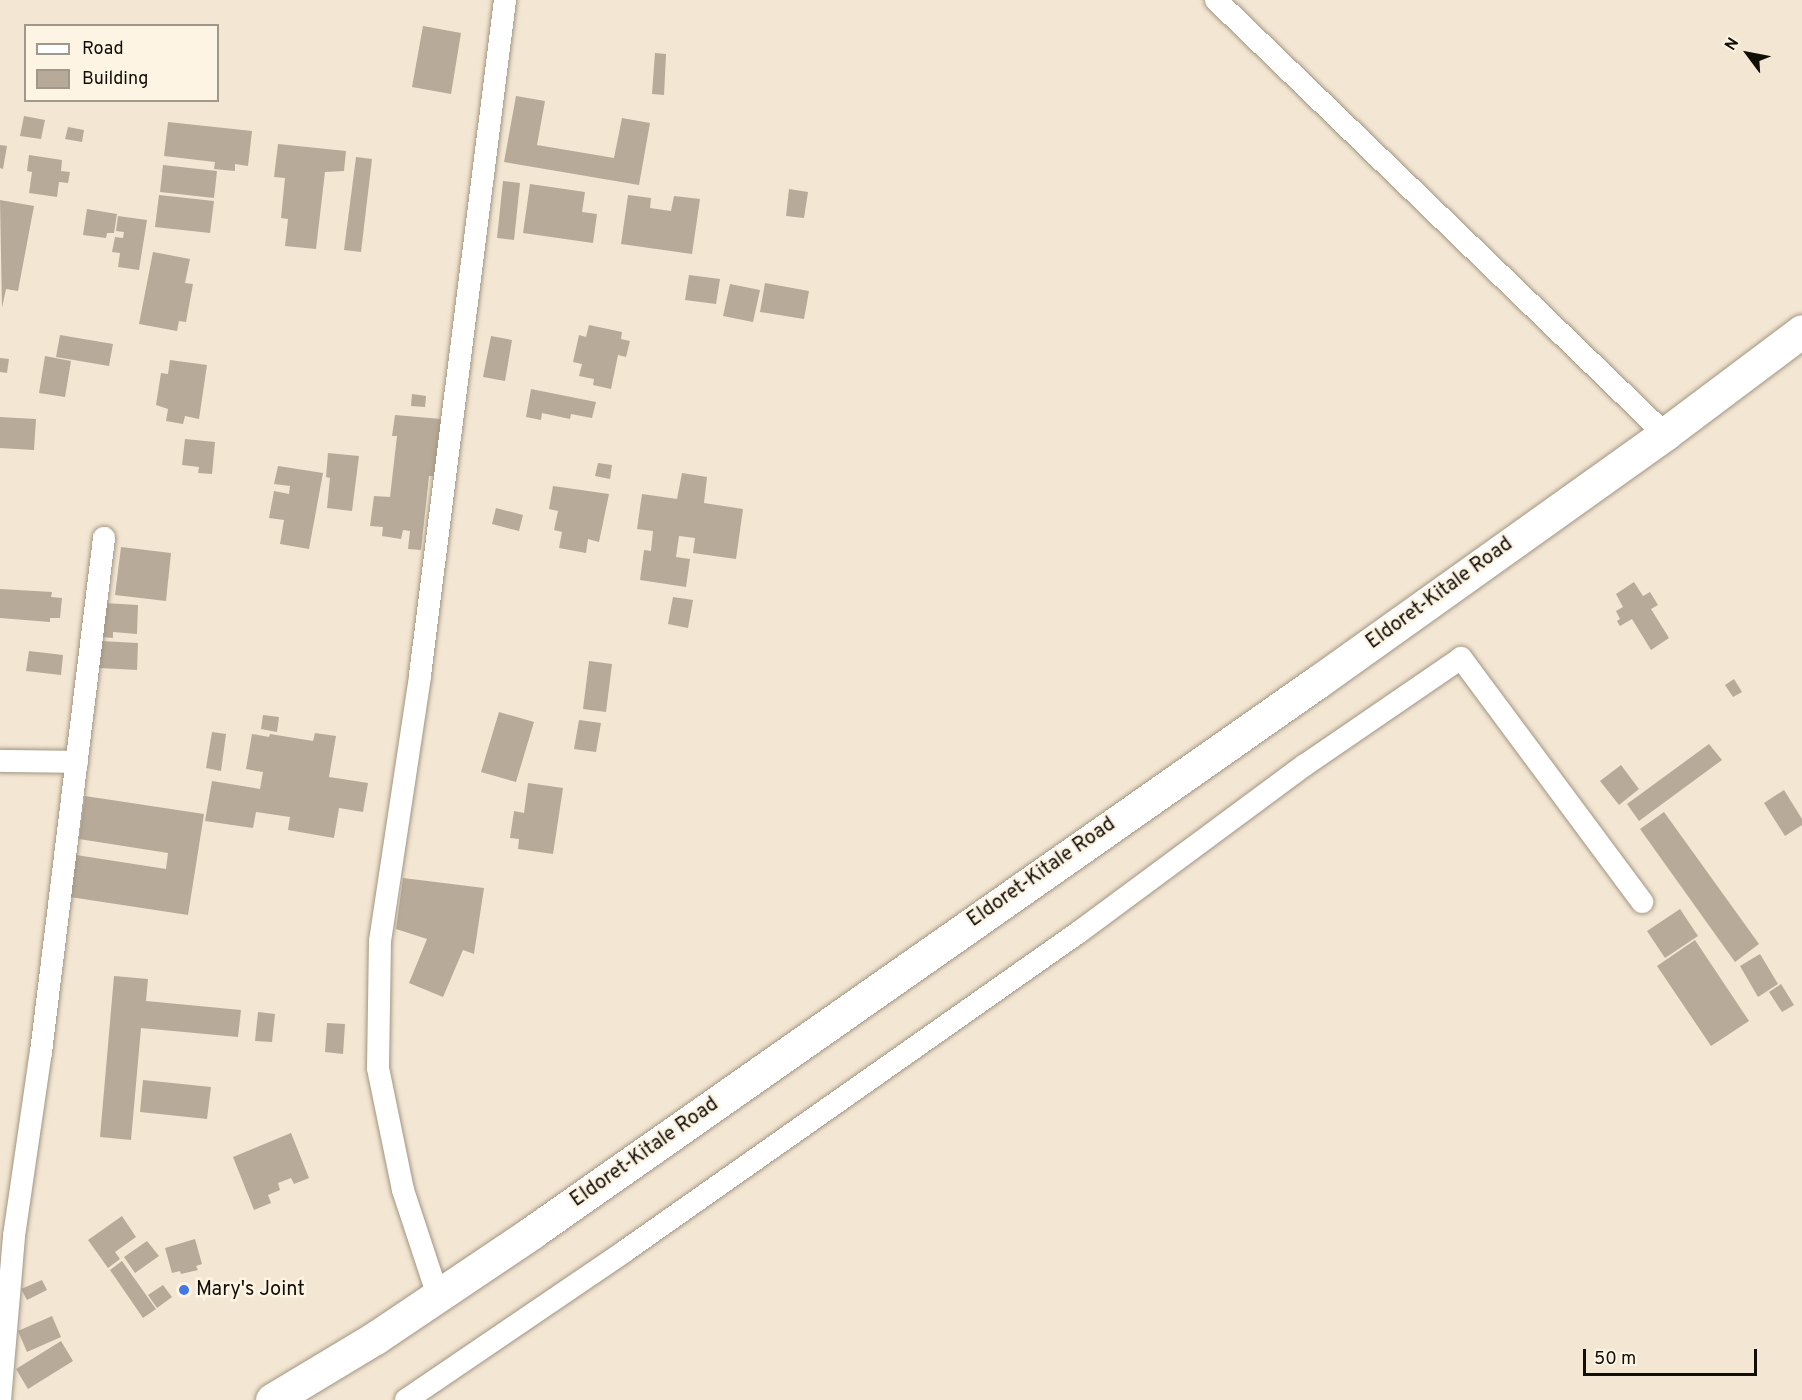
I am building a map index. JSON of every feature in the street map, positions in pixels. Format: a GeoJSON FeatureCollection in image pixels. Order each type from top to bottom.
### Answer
{"type":"FeatureCollection","features":[{"type":"Feature","properties":{"kind":"highway","name":"Eldoret-Kitale Road"},"geometry":{"type":"LineString","coordinates":[[272,1400],[375,1338],[531,1233],[1317,683],[1665,434],[1802,331]]}},
{"type":"Feature","properties":{"kind":"street"},"geometry":{"type":"LineString","coordinates":[[438,1296],[403,1190],[378,1068],[380,941],[426,629],[505,0]]}},
{"type":"Feature","properties":{"kind":"street"},"geometry":{"type":"LineString","coordinates":[[1216,0],[1665,434]]}},
{"type":"Feature","properties":{"kind":"street"},"geometry":{"type":"LineString","coordinates":[[0,1400],[7,1238],[41,1052],[104,538]]}},
{"type":"Feature","properties":{"kind":"street"},"geometry":{"type":"LineString","coordinates":[[406,1400],[625,1251],[1079,932],[1305,765],[1461,658],[1642,902]]}},
{"type":"Feature","properties":{"kind":"street"},"geometry":{"type":"LineString","coordinates":[[0,761],[77,762]]}},
{"type":"Feature","properties":{"kind":"building"},"geometry":{"type":"Polygon","coordinates":[[[423,26],[461,33],[451,94],[412,87],[423,26]]]}},
{"type":"Feature","properties":{"kind":"building"},"geometry":{"type":"Polygon","coordinates":[[[655,53],[666,54],[664,95],[652,94],[655,53]]]}},
{"type":"Feature","properties":{"kind":"building"},"geometry":{"type":"Polygon","coordinates":[[[516,96],[545,101],[537,145],[614,158],[622,118],[650,123],[639,185],[504,162],[516,96]]]}},
{"type":"Feature","properties":{"kind":"building"},"geometry":{"type":"Polygon","coordinates":[[[24,116],[45,120],[41,139],[20,136],[24,116]]]}},
{"type":"Feature","properties":{"kind":"building"},"geometry":{"type":"Polygon","coordinates":[[[168,122],[252,131],[248,166],[235,164],[235,171],[214,169],[215,162],[164,156],[168,122]]]}},
{"type":"Feature","properties":{"kind":"building"},"geometry":{"type":"Polygon","coordinates":[[[68,127],[84,130],[82,142],[65,139],[68,127]]]}},
{"type":"Feature","properties":{"kind":"building"},"geometry":{"type":"Polygon","coordinates":[[[278,144],[346,151],[344,171],[325,172],[316,249],[285,246],[288,219],[281,218],[285,178],[274,177],[278,144]]]}},
{"type":"Feature","properties":{"kind":"building"},"geometry":{"type":"Polygon","coordinates":[[[0,145],[7,146],[3,169],[0,168],[0,145]]]}},
{"type":"Feature","properties":{"kind":"building"},"geometry":{"type":"Polygon","coordinates":[[[29,155],[62,160],[61,171],[70,172],[68,183],[59,182],[57,197],[29,193],[32,172],[27,171],[29,155]]]}},
{"type":"Feature","properties":{"kind":"building"},"geometry":{"type":"Polygon","coordinates":[[[356,157],[372,159],[361,252],[344,250],[356,157]]]}},
{"type":"Feature","properties":{"kind":"building"},"geometry":{"type":"Polygon","coordinates":[[[163,165],[217,171],[214,198],[160,192],[163,165]]]}},
{"type":"Feature","properties":{"kind":"building"},"geometry":{"type":"Polygon","coordinates":[[[503,181],[520,183],[514,240],[497,238],[503,181]]]}},
{"type":"Feature","properties":{"kind":"building"},"geometry":{"type":"Polygon","coordinates":[[[530,184],[585,192],[582,212],[597,214],[593,243],[523,233],[530,184]]]}},
{"type":"Feature","properties":{"kind":"building"},"geometry":{"type":"Polygon","coordinates":[[[789,189],[808,192],[804,218],[786,216],[789,189]]]}},
{"type":"Feature","properties":{"kind":"building"},"geometry":{"type":"Polygon","coordinates":[[[159,195],[214,201],[210,233],[155,227],[159,195]]]}},
{"type":"Feature","properties":{"kind":"building"},"geometry":{"type":"Polygon","coordinates":[[[628,195],[651,198],[650,208],[671,211],[674,196],[700,199],[692,254],[621,244],[628,195]]]}},
{"type":"Feature","properties":{"kind":"building"},"geometry":{"type":"Polygon","coordinates":[[[0,200],[34,206],[18,291],[6,289],[2,308],[0,200]]]}},
{"type":"Feature","properties":{"kind":"building"},"geometry":{"type":"Polygon","coordinates":[[[87,209],[117,214],[114,233],[107,233],[106,238],[83,235],[87,209]]]}},
{"type":"Feature","properties":{"kind":"building"},"geometry":{"type":"Polygon","coordinates":[[[118,216],[147,220],[139,270],[118,267],[120,253],[112,252],[115,237],[123,238],[124,232],[116,231],[118,216]]]}},
{"type":"Feature","properties":{"kind":"building"},"geometry":{"type":"Polygon","coordinates":[[[153,252],[190,259],[185,283],[193,284],[186,322],[179,321],[177,331],[139,324],[153,252]]]}},
{"type":"Feature","properties":{"kind":"building"},"geometry":{"type":"Polygon","coordinates":[[[689,275],[720,279],[716,304],[685,300],[689,275]]]}},
{"type":"Feature","properties":{"kind":"building"},"geometry":{"type":"Polygon","coordinates":[[[765,283],[809,291],[804,319],[760,312],[765,283]]]}},
{"type":"Feature","properties":{"kind":"building"},"geometry":{"type":"Polygon","coordinates":[[[730,284],[760,290],[753,322],[723,316],[730,284]]]}},
{"type":"Feature","properties":{"kind":"building"},"geometry":{"type":"Polygon","coordinates":[[[589,325],[622,332],[621,339],[630,341],[626,357],[618,355],[611,389],[593,385],[594,379],[579,376],[582,364],[573,362],[579,335],[586,337],[589,325]]]}},
{"type":"Feature","properties":{"kind":"building"},"geometry":{"type":"Polygon","coordinates":[[[60,335],[113,344],[109,366],[56,357],[60,335]]]}},
{"type":"Feature","properties":{"kind":"building"},"geometry":{"type":"Polygon","coordinates":[[[491,336],[512,340],[505,381],[483,377],[491,336]]]}},
{"type":"Feature","properties":{"kind":"building"},"geometry":{"type":"Polygon","coordinates":[[[45,356],[71,361],[65,397],[39,393],[45,356]]]}},
{"type":"Feature","properties":{"kind":"building"},"geometry":{"type":"Polygon","coordinates":[[[0,358],[9,359],[7,373],[0,372],[0,358]]]}},
{"type":"Feature","properties":{"kind":"building"},"geometry":{"type":"Polygon","coordinates":[[[170,360],[207,365],[199,419],[185,416],[183,424],[166,421],[168,409],[156,405],[161,373],[168,374],[170,360]]]}},
{"type":"Feature","properties":{"kind":"building"},"geometry":{"type":"Polygon","coordinates":[[[531,389],[596,402],[592,418],[571,414],[570,419],[542,413],[541,420],[526,417],[531,389]]]}},
{"type":"Feature","properties":{"kind":"building"},"geometry":{"type":"Polygon","coordinates":[[[412,394],[426,396],[425,407],[411,406],[412,394]]]}},
{"type":"Feature","properties":{"kind":"building"},"geometry":{"type":"Polygon","coordinates":[[[395,415],[441,419],[435,476],[429,476],[421,550],[408,549],[410,531],[403,530],[401,539],[382,536],[383,527],[370,526],[374,496],[390,497],[397,436],[392,436],[395,415]]]}},
{"type":"Feature","properties":{"kind":"building"},"geometry":{"type":"Polygon","coordinates":[[[0,417],[36,419],[34,450],[0,448],[0,417]]]}},
{"type":"Feature","properties":{"kind":"building"},"geometry":{"type":"Polygon","coordinates":[[[185,439],[215,442],[212,474],[198,473],[199,467],[182,465],[185,439]]]}},
{"type":"Feature","properties":{"kind":"building"},"geometry":{"type":"Polygon","coordinates":[[[328,453],[359,456],[352,511],[327,508],[330,478],[326,477],[328,453]]]}},
{"type":"Feature","properties":{"kind":"building"},"geometry":{"type":"Polygon","coordinates":[[[598,463],[612,465],[610,479],[595,476],[598,463]]]}},
{"type":"Feature","properties":{"kind":"building"},"geometry":{"type":"Polygon","coordinates":[[[278,466],[323,473],[309,549],[280,544],[284,520],[269,518],[274,491],[289,494],[290,486],[274,484],[278,466]]]}},
{"type":"Feature","properties":{"kind":"building"},"geometry":{"type":"Polygon","coordinates":[[[682,473],[707,477],[704,503],[743,509],[736,559],[693,553],[695,538],[679,536],[676,557],[690,559],[686,587],[640,580],[644,550],[651,551],[653,531],[637,529],[642,494],[677,499],[682,473]]]}},
{"type":"Feature","properties":{"kind":"building"},"geometry":{"type":"Polygon","coordinates":[[[553,486],[609,494],[599,542],[588,539],[586,553],[559,548],[562,532],[554,530],[558,511],[549,509],[553,486]]]}},
{"type":"Feature","properties":{"kind":"building"},"geometry":{"type":"Polygon","coordinates":[[[496,508],[523,515],[519,531],[492,524],[496,508]]]}},
{"type":"Feature","properties":{"kind":"building"},"geometry":{"type":"Polygon","coordinates":[[[121,547],[171,553],[166,601],[115,595],[121,547]]]}},
{"type":"Feature","properties":{"kind":"building"},"geometry":{"type":"Polygon","coordinates":[[[1634,582],[1643,596],[1650,592],[1658,605],[1651,609],[1669,638],[1651,650],[1632,619],[1620,626],[1617,621],[1620,619],[1616,611],[1623,607],[1616,594],[1634,582]]]}},
{"type":"Feature","properties":{"kind":"building"},"geometry":{"type":"Polygon","coordinates":[[[0,589],[52,592],[51,597],[62,598],[60,618],[50,618],[50,622],[0,618],[0,589]]]}},
{"type":"Feature","properties":{"kind":"building"},"geometry":{"type":"Polygon","coordinates":[[[673,597],[693,600],[688,628],[668,624],[673,597]]]}},
{"type":"Feature","properties":{"kind":"building"},"geometry":{"type":"Polygon","coordinates":[[[104,603],[138,605],[137,634],[113,632],[113,638],[102,637],[104,603]]]}},
{"type":"Feature","properties":{"kind":"building"},"geometry":{"type":"Polygon","coordinates":[[[100,641],[138,643],[137,670],[99,668],[100,641]]]}},
{"type":"Feature","properties":{"kind":"building"},"geometry":{"type":"Polygon","coordinates":[[[29,651],[63,655],[61,675],[26,671],[29,651]]]}},
{"type":"Feature","properties":{"kind":"building"},"geometry":{"type":"Polygon","coordinates":[[[589,661],[612,664],[606,712],[583,709],[589,661]]]}},
{"type":"Feature","properties":{"kind":"building"},"geometry":{"type":"Polygon","coordinates":[[[1734,679],[1742,692],[1733,697],[1725,685],[1734,679]]]}},
{"type":"Feature","properties":{"kind":"building"},"geometry":{"type":"Polygon","coordinates":[[[499,712],[534,722],[516,782],[481,772],[499,712]]]}},
{"type":"Feature","properties":{"kind":"building"},"geometry":{"type":"Polygon","coordinates":[[[263,715],[279,717],[277,732],[261,729],[263,715]]]}},
{"type":"Feature","properties":{"kind":"building"},"geometry":{"type":"Polygon","coordinates":[[[579,720],[601,723],[596,752],[574,749],[579,720]]]}},
{"type":"Feature","properties":{"kind":"building"},"geometry":{"type":"Polygon","coordinates":[[[212,732],[226,734],[221,771],[206,768],[212,732]]]}},
{"type":"Feature","properties":{"kind":"building"},"geometry":{"type":"Polygon","coordinates":[[[315,733],[336,736],[329,777],[368,783],[363,812],[339,808],[334,838],[288,830],[290,817],[256,812],[253,828],[205,821],[212,781],[260,789],[263,772],[246,769],[252,734],[269,737],[270,734],[313,741],[315,733]]]}},
{"type":"Feature","properties":{"kind":"building"},"geometry":{"type":"Polygon","coordinates":[[[1709,744],[1722,760],[1639,821],[1627,804],[1709,744]]]}},
{"type":"Feature","properties":{"kind":"building"},"geometry":{"type":"Polygon","coordinates":[[[1621,765],[1639,789],[1619,805],[1600,781],[1621,765]]]}},
{"type":"Feature","properties":{"kind":"building"},"geometry":{"type":"Polygon","coordinates":[[[528,783],[563,788],[553,854],[518,849],[519,839],[510,838],[514,811],[524,813],[528,783]]]}},
{"type":"Feature","properties":{"kind":"building"},"geometry":{"type":"Polygon","coordinates":[[[1784,790],[1802,819],[1802,825],[1785,836],[1764,803],[1784,790]]]}},
{"type":"Feature","properties":{"kind":"building"},"geometry":{"type":"Polygon","coordinates":[[[85,796],[204,814],[188,915],[70,897],[76,855],[166,869],[168,853],[79,839],[85,796]]]}},
{"type":"Feature","properties":{"kind":"building"},"geometry":{"type":"Polygon","coordinates":[[[1664,812],[1759,944],[1735,962],[1640,829],[1664,812]]]}},
{"type":"Feature","properties":{"kind":"building"},"geometry":{"type":"Polygon","coordinates":[[[403,878],[484,888],[474,954],[463,950],[443,997],[409,983],[427,939],[396,929],[403,878]]]}},
{"type":"Feature","properties":{"kind":"building"},"geometry":{"type":"Polygon","coordinates":[[[1680,909],[1698,936],[1665,958],[1647,931],[1680,909]]]}},
{"type":"Feature","properties":{"kind":"building"},"geometry":{"type":"Polygon","coordinates":[[[1695,940],[1749,1021],[1711,1046],[1657,966],[1695,940]]]}},
{"type":"Feature","properties":{"kind":"building"},"geometry":{"type":"Polygon","coordinates":[[[1760,954],[1778,984],[1758,997],[1740,966],[1760,954]]]}},
{"type":"Feature","properties":{"kind":"building"},"geometry":{"type":"Polygon","coordinates":[[[114,976],[148,979],[146,1001],[241,1010],[238,1037],[141,1028],[131,1140],[100,1137],[114,976]]]}},
{"type":"Feature","properties":{"kind":"building"},"geometry":{"type":"Polygon","coordinates":[[[1781,984],[1794,1005],[1782,1012],[1769,992],[1781,984]]]}},
{"type":"Feature","properties":{"kind":"building"},"geometry":{"type":"Polygon","coordinates":[[[258,1012],[275,1014],[272,1042],[255,1041],[258,1012]]]}},
{"type":"Feature","properties":{"kind":"building"},"geometry":{"type":"Polygon","coordinates":[[[327,1023],[345,1024],[343,1054],[325,1052],[327,1023]]]}},
{"type":"Feature","properties":{"kind":"building"},"geometry":{"type":"Polygon","coordinates":[[[143,1080],[211,1087],[207,1119],[140,1112],[143,1080]]]}},
{"type":"Feature","properties":{"kind":"building"},"geometry":{"type":"Polygon","coordinates":[[[291,1133],[309,1178],[294,1184],[291,1178],[278,1183],[280,1190],[268,1195],[271,1203],[254,1210],[233,1157],[291,1133]]]}},
{"type":"Feature","properties":{"kind":"building"},"geometry":{"type":"Polygon","coordinates":[[[122,1216],[136,1237],[115,1252],[120,1259],[108,1268],[88,1240],[122,1216]]]}},
{"type":"Feature","properties":{"kind":"building"},"geometry":{"type":"Polygon","coordinates":[[[195,1239],[202,1264],[196,1266],[198,1270],[181,1274],[180,1271],[172,1273],[165,1248],[195,1239]]]}},
{"type":"Feature","properties":{"kind":"building"},"geometry":{"type":"Polygon","coordinates":[[[147,1241],[159,1256],[135,1273],[124,1257],[147,1241]]]}},
{"type":"Feature","properties":{"kind":"building"},"geometry":{"type":"Polygon","coordinates":[[[122,1261],[156,1309],[143,1318],[110,1270],[122,1261]]]}},
{"type":"Feature","properties":{"kind":"building"},"geometry":{"type":"Polygon","coordinates":[[[42,1280],[47,1290],[27,1300],[21,1289],[42,1280]]]}},
{"type":"Feature","properties":{"kind":"building"},"geometry":{"type":"Polygon","coordinates":[[[163,1285],[172,1297],[157,1308],[148,1295],[163,1285]]]}},
{"type":"Feature","properties":{"kind":"building"},"geometry":{"type":"Polygon","coordinates":[[[52,1316],[61,1337],[27,1352],[18,1331],[52,1316]]]}},
{"type":"Feature","properties":{"kind":"building"},"geometry":{"type":"Polygon","coordinates":[[[61,1341],[73,1361],[28,1389],[16,1369],[61,1341]]]}},
{"type":"Feature","properties":{"kind":"place","name":"Mary's Joint"},"geometry":{"type":"Point","coordinates":[184,1290]}}]}
